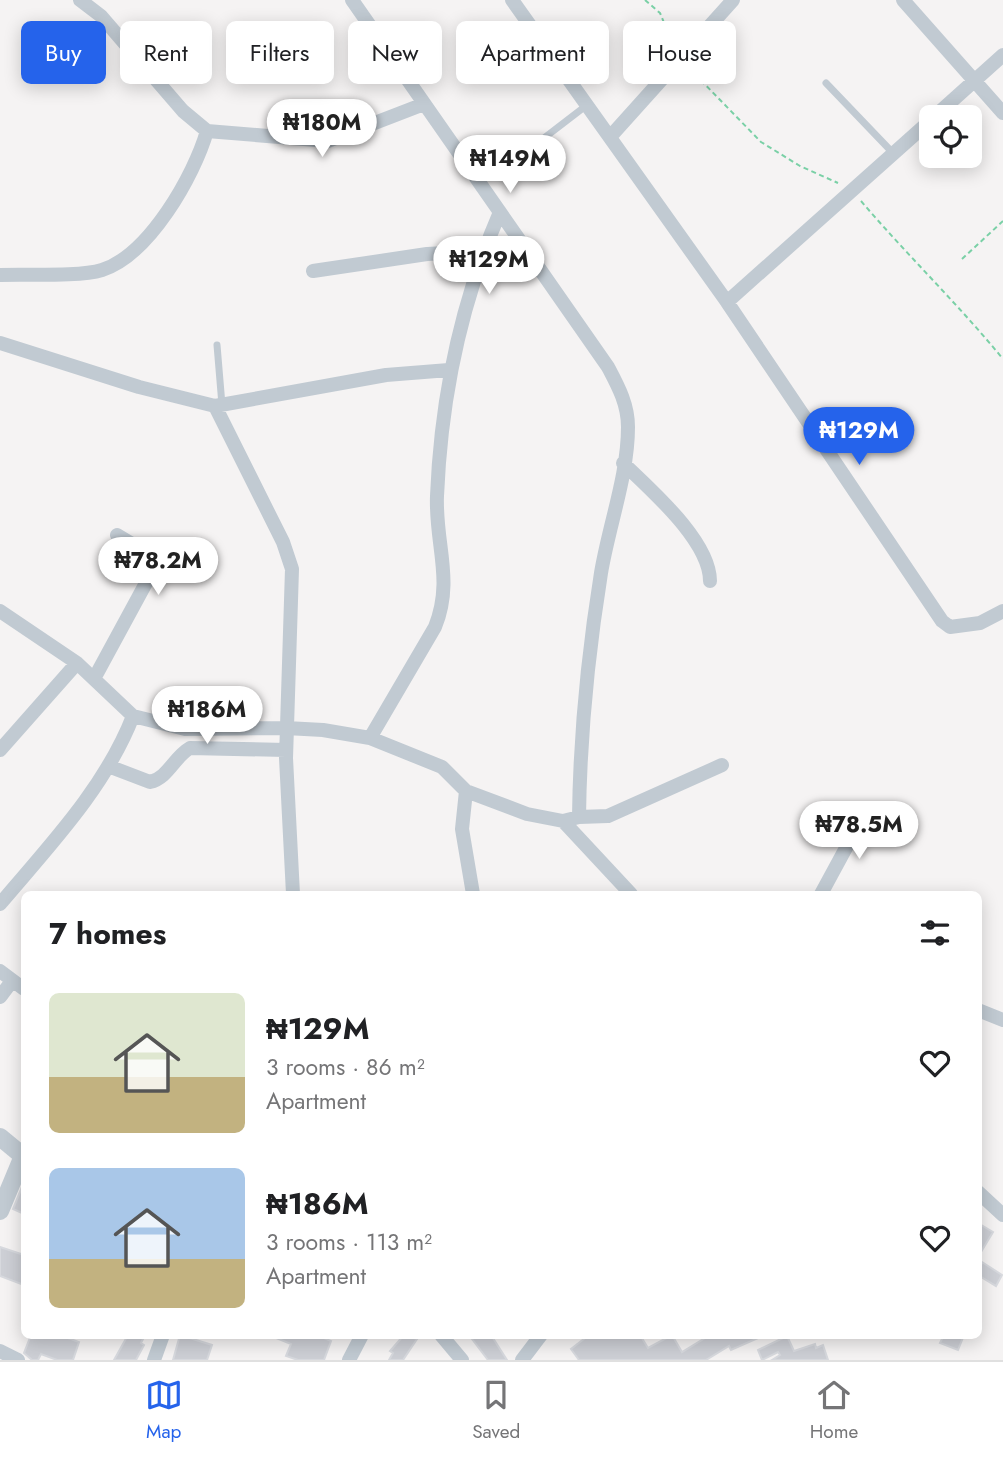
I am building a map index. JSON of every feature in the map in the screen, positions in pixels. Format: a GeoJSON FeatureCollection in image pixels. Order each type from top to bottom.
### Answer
{"type":"FeatureCollection","features":[{"type":"Feature","properties":{"kind":"street"},"geometry":{"type":"LineString","coordinates":[[80,0],[101,16],[183,111],[207,131],[328,141],[424,104]]}},
{"type":"Feature","properties":{"kind":"street"},"geometry":{"type":"LineString","coordinates":[[352,0],[608,367],[622,393],[628,427],[601,574],[583,704],[579,817]]}},
{"type":"Feature","properties":{"kind":"street"},"geometry":{"type":"LineString","coordinates":[[512,0],[727,302],[942,621],[950,627],[980,623],[1003,611]]}},
{"type":"Feature","properties":{"kind":"street"},"geometry":{"type":"LineString","coordinates":[[715,21],[733,0]]}},
{"type":"Feature","properties":{"kind":"street"},"geometry":{"type":"LineString","coordinates":[[903,0],[1003,113]]}},
{"type":"Feature","properties":{"kind":"street"},"geometry":{"type":"LineString","coordinates":[[947,105],[1003,55]]}},
{"type":"Feature","properties":{"kind":"street"},"geometry":{"type":"LineString","coordinates":[[610,137],[659,84]]}},
{"type":"Feature","properties":{"kind":"street"},"geometry":{"type":"LineString","coordinates":[[727,302],[919,130]]}},
{"type":"Feature","properties":{"kind":"street"},"geometry":{"type":"LineString","coordinates":[[0,275],[99,271],[118,264],[138,246],[192,174],[207,131]]}},
{"type":"Feature","properties":{"kind":"street"},"geometry":{"type":"LineString","coordinates":[[370,738],[443,608],[446,582],[438,526],[437,496],[449,370],[484,250],[500,212]]}},
{"type":"Feature","properties":{"kind":"street"},"geometry":{"type":"LineString","coordinates":[[313,271],[426,254],[484,250]]}},
{"type":"Feature","properties":{"kind":"street"},"geometry":{"type":"LineString","coordinates":[[0,343],[139,387],[219,405],[386,375],[449,370]]}},
{"type":"Feature","properties":{"kind":"street"},"geometry":{"type":"LineString","coordinates":[[219,405],[268,509],[292,569],[286,750],[293,891]]}},
{"type":"Feature","properties":{"kind":"street"},"geometry":{"type":"LineString","coordinates":[[623,463],[676,517],[706,560],[710,581]]}},
{"type":"Feature","properties":{"kind":"street"},"geometry":{"type":"LineString","coordinates":[[95,677],[146,583],[151,562],[147,553],[117,535]]}},
{"type":"Feature","properties":{"kind":"street"},"geometry":{"type":"LineString","coordinates":[[0,611],[95,677],[133,716],[185,729],[286,728],[323,730],[370,738],[442,767],[466,791],[527,814],[563,821],[579,817],[608,816],[722,765]]}},
{"type":"Feature","properties":{"kind":"street"},"geometry":{"type":"LineString","coordinates":[[0,750],[77,663]]}},
{"type":"Feature","properties":{"kind":"street"},"geometry":{"type":"LineString","coordinates":[[0,904],[76,813],[108,766],[133,716]]}},
{"type":"Feature","properties":{"kind":"street"},"geometry":{"type":"LineString","coordinates":[[108,766],[150,782],[164,775],[180,754],[190,748],[286,750]]}},
{"type":"Feature","properties":{"kind":"street"},"geometry":{"type":"LineString","coordinates":[[466,791],[462,828],[472,891]]}},
{"type":"Feature","properties":{"kind":"street"},"geometry":{"type":"LineString","coordinates":[[823,891],[866,811]]}},
{"type":"Feature","properties":{"kind":"street"},"geometry":{"type":"LineString","coordinates":[[563,821],[628,891]]}},
{"type":"Feature","properties":{"kind":"street"},"geometry":{"type":"LineString","coordinates":[[0,971],[18,985],[0,997]]}},
{"type":"Feature","properties":{"kind":"street"},"geometry":{"type":"LineString","coordinates":[[982,1012],[1003,1020]]}},
{"type":"Feature","properties":{"kind":"street"},"geometry":{"type":"LineString","coordinates":[[0,1136],[21,1154]]}},
{"type":"Feature","properties":{"kind":"street"},"geometry":{"type":"LineString","coordinates":[[0,1210],[21,1164]]}},
{"type":"Feature","properties":{"kind":"street"},"geometry":{"type":"LineString","coordinates":[[982,1196],[1003,1215]]}},
{"type":"Feature","properties":{"kind":"street"},"geometry":{"type":"LineString","coordinates":[[154,1360],[162,1339]]}},
{"type":"Feature","properties":{"kind":"street"},"geometry":{"type":"LineString","coordinates":[[349,1360],[360,1339]]}},
{"type":"Feature","properties":{"kind":"street"},"geometry":{"type":"LineString","coordinates":[[445,1339],[463,1360]]}},
{"type":"Feature","properties":{"kind":"street"},"geometry":{"type":"LineString","coordinates":[[522,1360],[538,1339]]}},
{"type":"Feature","properties":{"kind":"street"},"geometry":{"type":"LineString","coordinates":[[0,1351],[18,1360]]}},
{"type":"Feature","properties":{"kind":"lane"},"geometry":{"type":"LineString","coordinates":[[826,83],[893,153]]}},
{"type":"Feature","properties":{"kind":"lane"},"geometry":{"type":"LineString","coordinates":[[518,158],[587,106]]}},
{"type":"Feature","properties":{"kind":"lane"},"geometry":{"type":"LineString","coordinates":[[217,345],[219,405]]}},
{"type":"Feature","properties":{"kind":"path"},"geometry":{"type":"LineString","coordinates":[[646,0],[660,13],[664,21]]}},
{"type":"Feature","properties":{"kind":"path"},"geometry":{"type":"LineString","coordinates":[[962,259],[1003,221]]}},
{"type":"Feature","properties":{"kind":"building"},"geometry":{"type":"Polygon","coordinates":[[[21,1189],[21,1213],[13,1209],[21,1189]]]}},
{"type":"Feature","properties":{"kind":"building"},"geometry":{"type":"Polygon","coordinates":[[[982,1225],[993,1232],[982,1250],[982,1225]]]}},
{"type":"Feature","properties":{"kind":"building"},"geometry":{"type":"Polygon","coordinates":[[[0,1247],[21,1254],[21,1284],[0,1276],[0,1247]]]}},
{"type":"Feature","properties":{"kind":"building"},"geometry":{"type":"Polygon","coordinates":[[[982,1262],[1002,1275],[996,1286],[982,1277],[982,1262]]]}},
{"type":"Feature","properties":{"kind":"building"},"geometry":{"type":"Polygon","coordinates":[[[29,1339],[71,1339],[79,1342],[73,1360],[57,1360],[41,1354],[38,1360],[32,1360],[24,1353],[29,1339]]]}},
{"type":"Feature","properties":{"kind":"building"},"geometry":{"type":"Polygon","coordinates":[[[126,1339],[143,1339],[141,1343],[144,1345],[136,1360],[114,1360],[126,1339]]]}},
{"type":"Feature","properties":{"kind":"building"},"geometry":{"type":"Polygon","coordinates":[[[179,1339],[193,1339],[212,1345],[207,1360],[173,1360],[179,1339]]]}},
{"type":"Feature","properties":{"kind":"building"},"geometry":{"type":"Polygon","coordinates":[[[279,1339],[331,1341],[324,1360],[298,1360],[286,1356],[291,1344],[279,1339]]]}},
{"type":"Feature","properties":{"kind":"building"},"geometry":{"type":"Polygon","coordinates":[[[400,1339],[417,1339],[403,1360],[389,1360],[393,1353],[390,1351],[400,1339]]]}},
{"type":"Feature","properties":{"kind":"building"},"geometry":{"type":"Polygon","coordinates":[[[472,1339],[494,1339],[507,1360],[488,1360],[472,1339]]]}},
{"type":"Feature","properties":{"kind":"building"},"geometry":{"type":"Polygon","coordinates":[[[584,1339],[642,1339],[648,1348],[665,1339],[674,1339],[682,1352],[703,1339],[756,1339],[731,1350],[729,1346],[706,1360],[579,1360],[571,1349],[584,1339]]]}},
{"type":"Feature","properties":{"kind":"building"},"geometry":{"type":"Polygon","coordinates":[[[781,1339],[788,1339],[794,1351],[815,1344],[816,1348],[823,1345],[828,1360],[772,1360],[780,1355],[778,1352],[762,1360],[758,1350],[781,1339]]]}},
{"type":"Feature","properties":{"kind":"building"},"geometry":{"type":"Polygon","coordinates":[[[942,1339],[962,1339],[958,1350],[940,1343],[942,1339]]]}}]}
